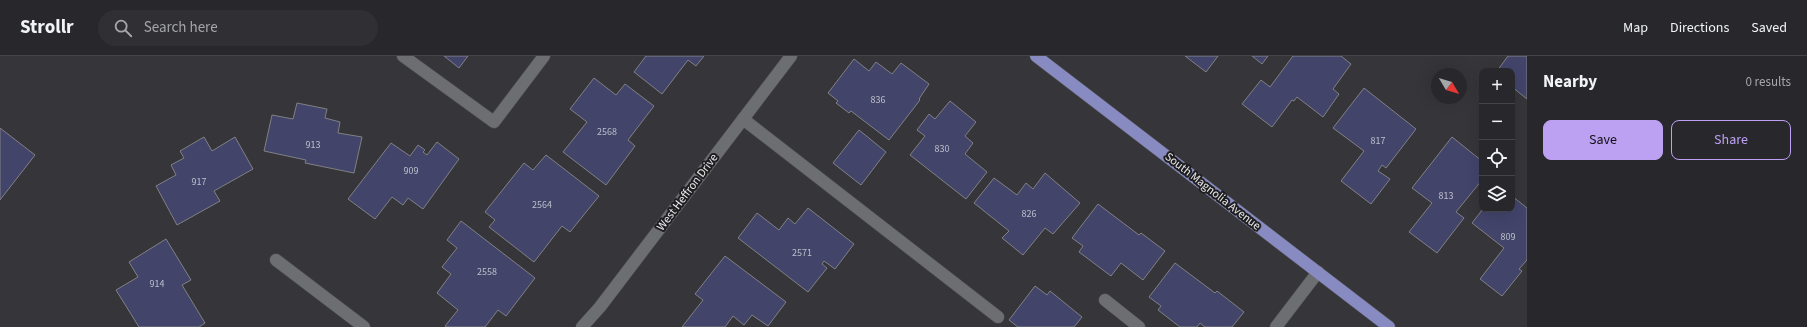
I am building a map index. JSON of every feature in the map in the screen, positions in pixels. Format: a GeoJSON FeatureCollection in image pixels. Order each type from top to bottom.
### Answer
{"type":"FeatureCollection","features":[{"type":"Feature","properties":{"kind":"main road","name":"South Magnolia Avenue"},"geometry":{"type":"LineString","coordinates":[[1036,56],[1389,327]]}},
{"type":"Feature","properties":{"kind":"street"},"geometry":{"type":"LineString","coordinates":[[403,56],[494,122],[544,56]]}},
{"type":"Feature","properties":{"kind":"street","name":"West Heffron Drive"},"geometry":{"type":"LineString","coordinates":[[582,327],[600,307],[790,56]]}},
{"type":"Feature","properties":{"kind":"street"},"geometry":{"type":"LineString","coordinates":[[743,119],[998,317]]}},
{"type":"Feature","properties":{"kind":"street"},"geometry":{"type":"LineString","coordinates":[[276,260],[364,327]]}},
{"type":"Feature","properties":{"kind":"street"},"geometry":{"type":"LineString","coordinates":[[1276,327],[1318,272]]}},
{"type":"Feature","properties":{"kind":"street"},"geometry":{"type":"LineString","coordinates":[[1105,300],[1139,327]]}},
{"type":"Feature","properties":{"kind":"building"},"geometry":{"type":"Polygon","coordinates":[[[444,56],[468,56],[459,68],[444,56]]]}},
{"type":"Feature","properties":{"kind":"building"},"geometry":{"type":"Polygon","coordinates":[[[646,56],[704,56],[696,66],[688,60],[662,94],[634,72],[646,56]]]}},
{"type":"Feature","properties":{"kind":"building"},"geometry":{"type":"Polygon","coordinates":[[[1185,56],[1218,56],[1206,72],[1185,56]]]}},
{"type":"Feature","properties":{"kind":"building"},"geometry":{"type":"Polygon","coordinates":[[[1252,56],[1268,56],[1262,64],[1252,56]]]}},
{"type":"Feature","properties":{"kind":"building"},"geometry":{"type":"Polygon","coordinates":[[[1293,56],[1341,56],[1351,64],[1333,89],[1339,94],[1323,117],[1297,97],[1294,101],[1292,100],[1272,127],[1242,104],[1261,80],[1270,87],[1293,56]]]}},
{"type":"Feature","properties":{"kind":"building"},"geometry":{"type":"Polygon","coordinates":[[[1508,56],[1527,56],[1527,99],[1515,89],[1515,68],[1499,68],[1508,56]]]}},
{"type":"Feature","properties":{"kind":"building"},"geometry":{"type":"Polygon","coordinates":[[[854,59],[869,71],[876,62],[892,74],[901,63],[929,84],[919,99],[920,100],[889,140],[851,111],[849,113],[836,103],[838,101],[828,93],[854,59]]]}},
{"type":"Feature","properties":{"kind":"building"},"geometry":{"type":"Polygon","coordinates":[[[594,78],[616,95],[625,84],[654,106],[628,140],[635,146],[606,185],[563,152],[587,122],[570,109],[594,78]]]}},
{"type":"Feature","properties":{"kind":"building"},"geometry":{"type":"Polygon","coordinates":[[[1364,88],[1416,129],[1386,168],[1382,165],[1378,171],[1390,179],[1371,204],[1341,181],[1364,151],[1333,128],[1364,88]]]}},
{"type":"Feature","properties":{"kind":"building"},"geometry":{"type":"Polygon","coordinates":[[[950,101],[976,122],[965,136],[973,143],[965,154],[987,172],[966,199],[910,155],[925,136],[917,130],[929,114],[935,119],[950,101]]]}},
{"type":"Feature","properties":{"kind":"building"},"geometry":{"type":"Polygon","coordinates":[[[297,103],[327,109],[325,118],[340,122],[338,133],[362,137],[354,173],[305,163],[306,160],[264,151],[272,115],[293,119],[297,103]]]}},
{"type":"Feature","properties":{"kind":"building"},"geometry":{"type":"Polygon","coordinates":[[[0,128],[35,155],[0,200],[0,128]]]}},
{"type":"Feature","properties":{"kind":"building"},"geometry":{"type":"Polygon","coordinates":[[[859,130],[886,152],[861,185],[833,163],[859,130]]]}},
{"type":"Feature","properties":{"kind":"building"},"geometry":{"type":"Polygon","coordinates":[[[204,137],[212,151],[235,137],[253,169],[214,191],[220,201],[177,225],[156,186],[176,175],[171,165],[184,158],[180,151],[204,137]]]}},
{"type":"Feature","properties":{"kind":"building"},"geometry":{"type":"Polygon","coordinates":[[[1452,137],[1479,159],[1479,184],[1456,212],[1464,218],[1437,253],[1409,232],[1432,203],[1412,188],[1452,137]]]}},
{"type":"Feature","properties":{"kind":"building"},"geometry":{"type":"Polygon","coordinates":[[[437,142],[459,159],[423,209],[408,198],[403,205],[392,197],[375,219],[348,199],[391,143],[410,156],[418,145],[425,150],[423,152],[427,155],[437,142]]]}},
{"type":"Feature","properties":{"kind":"building"},"geometry":{"type":"Polygon","coordinates":[[[546,155],[599,196],[570,232],[562,226],[534,262],[489,227],[495,220],[485,212],[524,163],[533,170],[546,155]]]}},
{"type":"Feature","properties":{"kind":"building"},"geometry":{"type":"Polygon","coordinates":[[[1045,173],[1080,203],[1053,234],[1045,228],[1023,255],[1002,238],[1009,231],[974,203],[994,178],[1017,195],[1026,183],[1033,189],[1045,173]]]}},
{"type":"Feature","properties":{"kind":"building"},"geometry":{"type":"Polygon","coordinates":[[[1515,198],[1527,208],[1527,260],[1519,269],[1522,271],[1502,296],[1480,279],[1504,248],[1472,223],[1481,212],[1515,212],[1515,198]]]}},
{"type":"Feature","properties":{"kind":"building"},"geometry":{"type":"Polygon","coordinates":[[[1098,204],[1139,235],[1141,233],[1165,251],[1143,280],[1121,263],[1111,276],[1079,252],[1083,246],[1072,238],[1098,204]]]}},
{"type":"Feature","properties":{"kind":"building"},"geometry":{"type":"Polygon","coordinates":[[[808,208],[854,244],[835,269],[824,261],[822,264],[827,268],[808,292],[738,238],[757,213],[779,230],[788,218],[795,224],[808,208]]]}},
{"type":"Feature","properties":{"kind":"building"},"geometry":{"type":"Polygon","coordinates":[[[461,221],[535,278],[506,316],[498,310],[485,327],[445,326],[458,310],[437,293],[451,274],[442,267],[457,248],[447,240],[461,221]]]}},
{"type":"Feature","properties":{"kind":"building"},"geometry":{"type":"Polygon","coordinates":[[[166,239],[191,280],[182,285],[205,323],[199,327],[139,327],[116,290],[138,277],[129,262],[166,239]]]}},
{"type":"Feature","properties":{"kind":"building"},"geometry":{"type":"Polygon","coordinates":[[[725,256],[786,302],[768,326],[752,315],[744,325],[733,316],[725,327],[682,327],[703,300],[695,294],[725,256]]]}},
{"type":"Feature","properties":{"kind":"building"},"geometry":{"type":"Polygon","coordinates":[[[1175,263],[1215,293],[1217,291],[1244,312],[1232,327],[1205,327],[1200,323],[1197,327],[1180,327],[1158,310],[1161,306],[1149,297],[1175,263]]]}},
{"type":"Feature","properties":{"kind":"building"},"geometry":{"type":"Polygon","coordinates":[[[1035,286],[1047,295],[1050,291],[1082,317],[1074,327],[1018,327],[1009,320],[1035,286]]]}}]}
